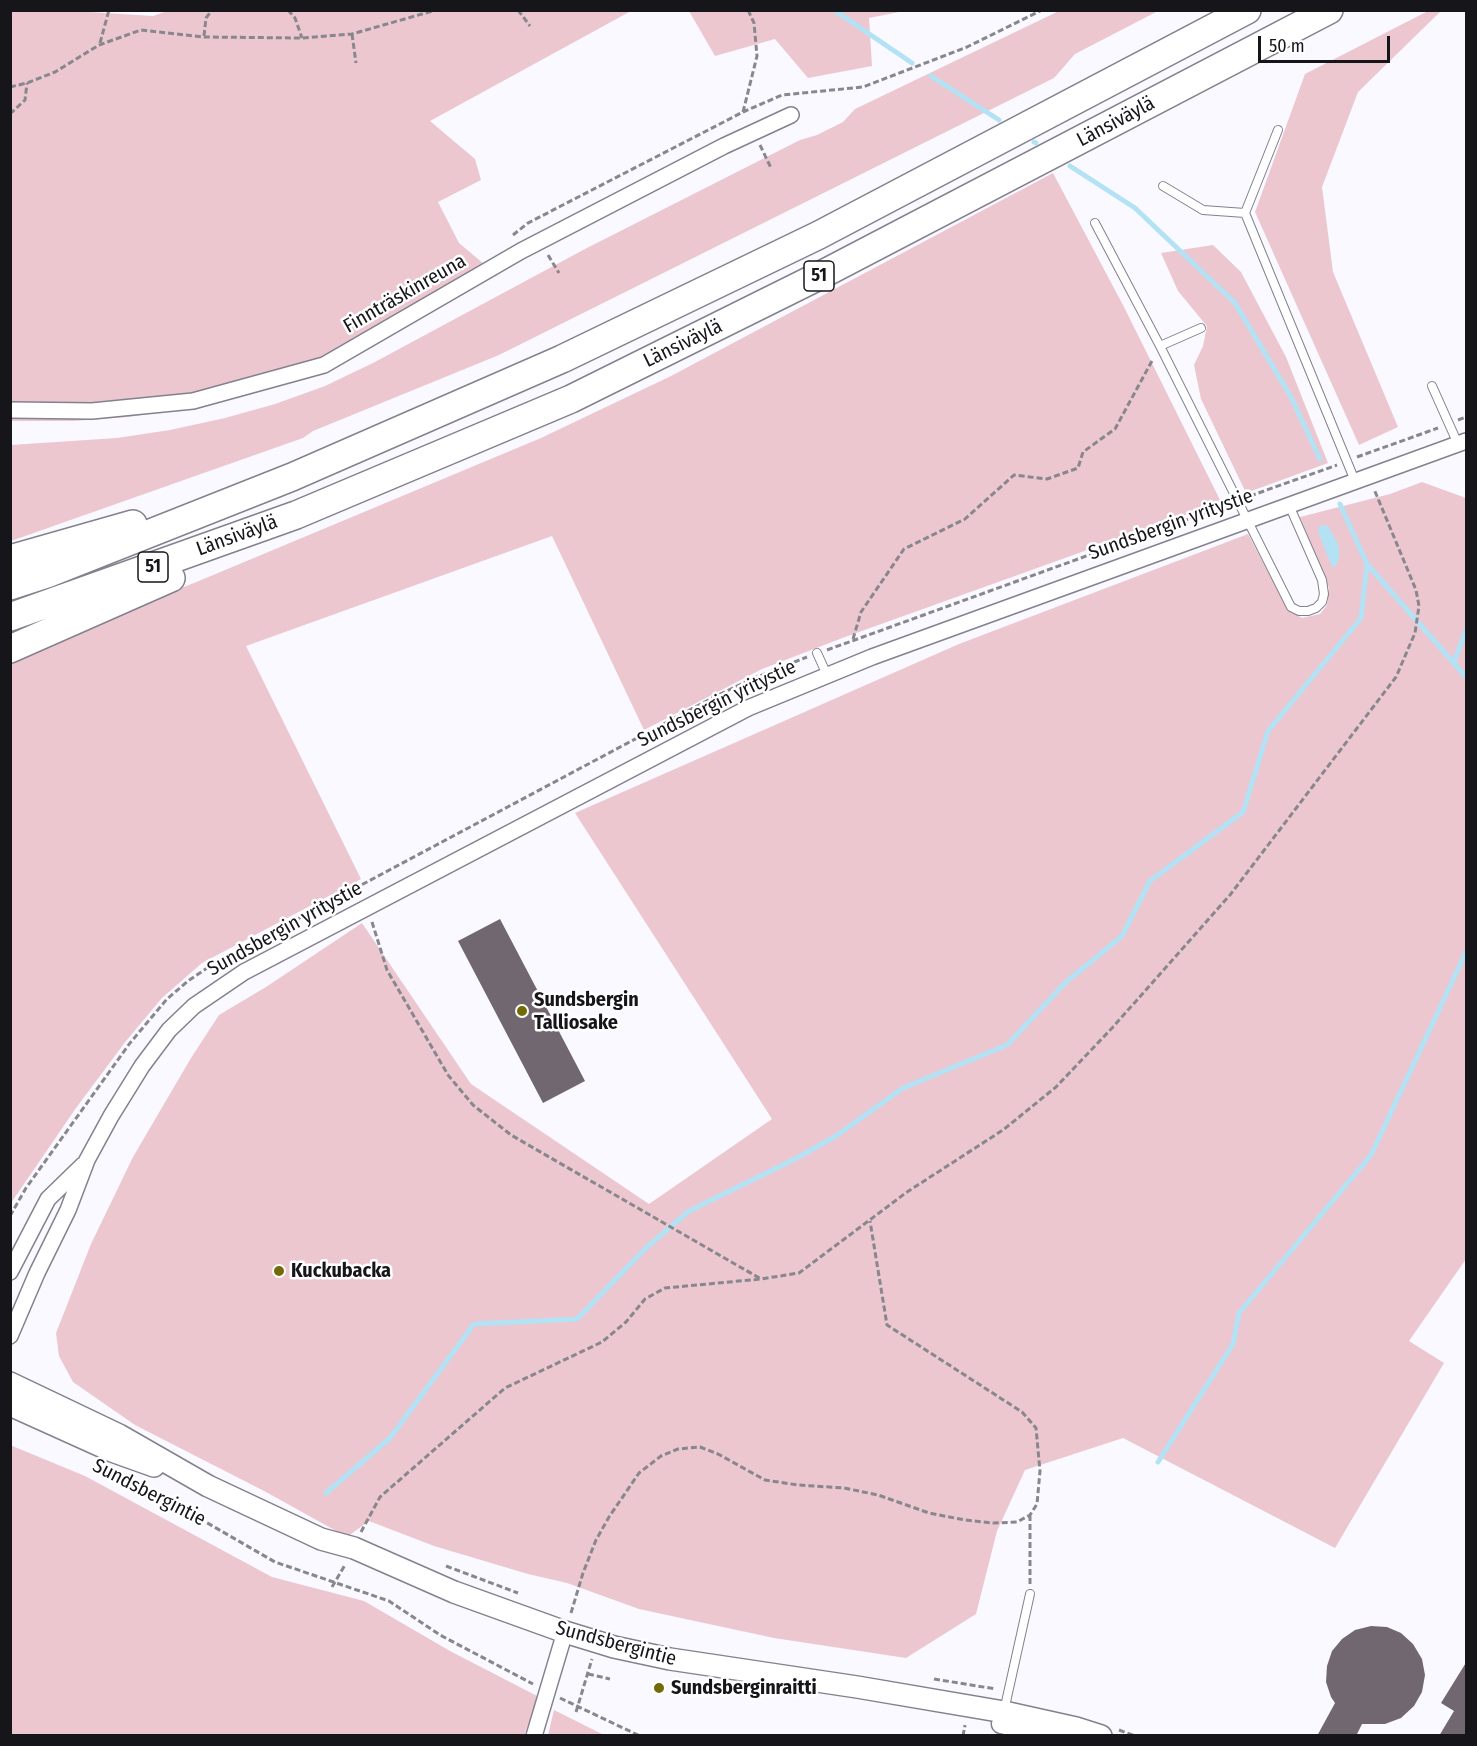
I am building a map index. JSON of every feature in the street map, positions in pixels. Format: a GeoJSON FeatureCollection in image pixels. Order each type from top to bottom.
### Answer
{"type":"FeatureCollection","features":[{"type":"Feature","properties":{"kind":"highway","name":"Länsiväylä"},"geometry":{"type":"LineString","coordinates":[[10,586],[47,574],[292,477],[552,363],[819,235],[1246,10]]}},
{"type":"Feature","properties":{"kind":"highway","name":"Länsiväylä"},"geometry":{"type":"LineString","coordinates":[[10,617],[296,515],[571,399],[823,274],[1329,10]]}},
{"type":"Feature","properties":{"kind":"highway"},"geometry":{"type":"LineString","coordinates":[[10,559],[292,477]]}},
{"type":"Feature","properties":{"kind":"highway"},"geometry":{"type":"LineString","coordinates":[[10,649],[183,573],[296,515]]}},
{"type":"Feature","properties":{"kind":"main road","name":"Sundsbergintie"},"geometry":{"type":"LineString","coordinates":[[10,1383],[119,1435],[208,1486],[321,1539],[354,1548],[563,1639],[670,1659],[857,1687],[1003,1718],[1107,1732]]}},
{"type":"Feature","properties":{"kind":"main road","name":"Sundsbergintie"},"geometry":{"type":"LineString","coordinates":[[10,1405],[112,1451],[208,1486]]}},
{"type":"Feature","properties":{"kind":"street","name":"Finnträskinreuna"},"geometry":{"type":"LineString","coordinates":[[10,410],[92,411],[193,401],[324,365],[521,251],[724,146],[791,115]]}},
{"type":"Feature","properties":{"kind":"street","name":"Sundsbergin yritystie"},"geometry":{"type":"LineString","coordinates":[[10,1335],[68,1210],[87,1160],[142,1066],[169,1030],[194,1006],[244,972],[748,708],[827,675],[1074,582],[1462,442]]}},
{"type":"Feature","properties":{"kind":"street","name":"Sundsbergin yritystie"},"geometry":{"type":"LineString","coordinates":[[10,1272],[48,1199],[87,1160]]}},
{"type":"Feature","properties":{"kind":"street"},"geometry":{"type":"LineString","coordinates":[[534,1736],[563,1639]]}},
{"type":"Feature","properties":{"kind":"street","name":"Sundsbergintie"},"geometry":{"type":"LineString","coordinates":[[1003,1718],[1053,1736]]}},
{"type":"Feature","properties":{"kind":"lane"},"geometry":{"type":"LineString","coordinates":[[1278,129],[1245,213],[1362,479]]}},
{"type":"Feature","properties":{"kind":"lane"},"geometry":{"type":"LineString","coordinates":[[1163,186],[1203,210],[1245,213]]}},
{"type":"Feature","properties":{"kind":"lane"},"geometry":{"type":"LineString","coordinates":[[1095,223],[1160,346],[1291,607],[1299,611],[1308,611],[1316,608],[1322,602],[1324,594],[1322,580],[1289,505]]}},
{"type":"Feature","properties":{"kind":"lane"},"geometry":{"type":"LineString","coordinates":[[1160,346],[1201,328]]}},
{"type":"Feature","properties":{"kind":"lane"},"geometry":{"type":"LineString","coordinates":[[1432,386],[1462,442]]}},
{"type":"Feature","properties":{"kind":"lane"},"geometry":{"type":"LineString","coordinates":[[817,653],[827,675]]}},
{"type":"Feature","properties":{"kind":"lane"},"geometry":{"type":"LineString","coordinates":[[1003,1718],[1030,1594]]}},
{"type":"Feature","properties":{"kind":"path"},"geometry":{"type":"LineString","coordinates":[[99,45],[109,10]]}},
{"type":"Feature","properties":{"kind":"path"},"geometry":{"type":"LineString","coordinates":[[204,37],[206,18],[212,10]]}},
{"type":"Feature","properties":{"kind":"path"},"geometry":{"type":"LineString","coordinates":[[288,10],[295,18],[302,39]]}},
{"type":"Feature","properties":{"kind":"path"},"geometry":{"type":"LineString","coordinates":[[10,87],[55,72],[99,45],[141,30],[204,37],[302,39],[352,34],[436,10]]}},
{"type":"Feature","properties":{"kind":"path"},"geometry":{"type":"LineString","coordinates":[[518,10],[530,26]]}},
{"type":"Feature","properties":{"kind":"path"},"geometry":{"type":"LineString","coordinates":[[743,112],[757,56],[754,23],[748,10]]}},
{"type":"Feature","properties":{"kind":"path"},"geometry":{"type":"LineString","coordinates":[[510,238],[528,223],[743,112],[782,95],[863,87],[967,47],[1042,10]]}},
{"type":"Feature","properties":{"kind":"path"},"geometry":{"type":"LineString","coordinates":[[352,34],[356,63]]}},
{"type":"Feature","properties":{"kind":"path"},"geometry":{"type":"LineString","coordinates":[[10,114],[25,100],[27,83]]}},
{"type":"Feature","properties":{"kind":"path"},"geometry":{"type":"LineString","coordinates":[[853,640],[861,612],[904,549],[964,519],[1014,476],[1047,479],[1078,468],[1083,452],[1115,429],[1160,346]]}},
{"type":"Feature","properties":{"kind":"path"},"geometry":{"type":"LineString","coordinates":[[361,1532],[380,1497],[505,1388],[602,1342],[626,1322],[645,1299],[665,1288],[761,1280],[799,1273],[908,1192],[1003,1130],[1056,1087],[1113,1027],[1230,895],[1396,677],[1415,633],[1419,606],[1416,590],[1362,479]]}},
{"type":"Feature","properties":{"kind":"path"},"geometry":{"type":"LineString","coordinates":[[376,931],[387,970],[448,1075],[473,1105],[511,1135],[761,1280]]}},
{"type":"Feature","properties":{"kind":"path"},"geometry":{"type":"LineString","coordinates":[[563,1639],[583,1573],[596,1540],[609,1517],[639,1473],[661,1456],[678,1449],[700,1447],[718,1454],[765,1480],[867,1492],[929,1513],[965,1520],[993,1523],[1017,1522],[1030,1515],[1037,1504],[1040,1471],[1036,1428],[1022,1413],[887,1325],[870,1220]]}},
{"type":"Feature","properties":{"kind":"path","name":"Sundsbergintie"},"geometry":{"type":"LineString","coordinates":[[112,1472],[178,1506],[276,1562],[389,1601],[440,1635],[548,1693],[640,1736]]}},
{"type":"Feature","properties":{"kind":"path"},"geometry":{"type":"LineString","coordinates":[[1030,1515],[1030,1594]]}},
{"type":"Feature","properties":{"kind":"path"},"geometry":{"type":"LineString","coordinates":[[442,1565],[522,1595]]}},
{"type":"Feature","properties":{"kind":"path"},"geometry":{"type":"LineString","coordinates":[[332,1587],[340,1573]]}},
{"type":"Feature","properties":{"kind":"path"},"geometry":{"type":"LineString","coordinates":[[576,1712],[588,1672],[610,1679]]}},
{"type":"Feature","properties":{"kind":"path"},"geometry":{"type":"LineString","coordinates":[[924,1677],[1009,1691]]}},
{"type":"Feature","properties":{"kind":"path"},"geometry":{"type":"LineString","coordinates":[[1107,1732],[1135,1736]]}},
{"type":"Feature","properties":{"kind":"shaded area"},"geometry":{"type":"Polygon","coordinates":[[[58,10],[153,16],[170,10],[631,11],[430,121],[475,159],[481,180],[438,202],[459,243],[497,275],[399,328],[310,371],[222,400],[128,417],[74,421],[11,421],[10,11],[58,10]]]}},
{"type":"Feature","properties":{"kind":"shaded area"},"geometry":{"type":"Polygon","coordinates":[[[1430,10],[1441,11],[1358,92],[1322,187],[1333,272],[1398,427],[1359,445],[1255,212],[1305,74],[1430,10]]]}},
{"type":"Feature","properties":{"kind":"shaded area"},"geometry":{"type":"Polygon","coordinates":[[[689,11],[904,11],[869,18],[872,66],[808,78],[775,39],[715,56],[689,11]]]}},
{"type":"Feature","properties":{"kind":"shaded area"},"geometry":{"type":"Polygon","coordinates":[[[1059,11],[1158,11],[1075,54],[1054,78],[499,355],[313,431],[303,438],[11,541],[11,445],[117,438],[170,430],[275,404],[325,386],[373,363],[585,249],[800,140],[817,135],[843,122],[855,109],[1059,11]]]}},
{"type":"Feature","properties":{"kind":"shaded area"},"geometry":{"type":"Polygon","coordinates":[[[1053,173],[1124,307],[1221,502],[762,669],[644,730],[552,536],[246,646],[361,879],[202,963],[162,998],[126,1041],[76,1108],[11,1203],[11,659],[65,634],[194,583],[541,438],[671,376],[1053,173]]]}},
{"type":"Feature","properties":{"kind":"shaded area"},"geometry":{"type":"Polygon","coordinates":[[[1213,245],[1241,272],[1286,357],[1328,463],[1246,493],[1201,399],[1194,365],[1203,346],[1207,326],[1178,291],[1161,253],[1213,245]]]}},
{"type":"Feature","properties":{"kind":"shaded area"},"geometry":{"type":"Polygon","coordinates":[[[1422,482],[1466,498],[1466,1259],[1409,1341],[1444,1363],[1335,1548],[1123,1438],[1025,1470],[997,1531],[976,1614],[906,1658],[774,1638],[639,1609],[567,1583],[434,1546],[369,1521],[347,1537],[266,1492],[135,1425],[73,1382],[59,1356],[56,1333],[91,1244],[133,1157],[219,1015],[266,987],[362,923],[471,1084],[649,1204],[772,1119],[575,813],[959,644],[1248,534],[1288,610],[1302,618],[1320,614],[1327,605],[1329,588],[1300,517],[1390,494],[1422,482]]]}},
{"type":"Feature","properties":{"kind":"shaded area"},"geometry":{"type":"Polygon","coordinates":[[[10,1445],[85,1476],[272,1577],[364,1601],[450,1651],[539,1697],[524,1735],[11,1735],[10,1445]]]}},
{"type":"Feature","properties":{"kind":"shaded area"},"geometry":{"type":"Polygon","coordinates":[[[554,1710],[604,1735],[548,1735],[554,1710]]]}},
{"type":"Feature","properties":{"kind":"water"},"geometry":{"type":"Polygon","coordinates":[[[1320,526],[1328,526],[1339,546],[1339,558],[1335,567],[1332,567],[1318,531],[1320,526]]]}},
{"type":"Feature","properties":{"kind":"building","name":"Sundsbergin Talliosake"},"geometry":{"type":"Polygon","coordinates":[[[500,919],[585,1081],[543,1103],[458,941],[500,919]]]}},
{"type":"Feature","properties":{"kind":"building"},"geometry":{"type":"Polygon","coordinates":[[[1371,1626],[1387,1627],[1401,1633],[1413,1644],[1422,1659],[1425,1675],[1422,1692],[1414,1706],[1401,1718],[1385,1724],[1362,1724],[1356,1736],[1317,1736],[1335,1703],[1326,1682],[1327,1666],[1332,1651],[1342,1639],[1355,1630],[1371,1626]]]}},
{"type":"Feature","properties":{"kind":"building"},"geometry":{"type":"Polygon","coordinates":[[[1467,1661],[1467,1736],[1439,1736],[1454,1711],[1441,1703],[1467,1661]]]}},
{"type":"Feature","properties":{"kind":"waterway"},"geometry":{"type":"LineString","coordinates":[[834,10],[912,63]]}},
{"type":"Feature","properties":{"kind":"waterway"},"geometry":{"type":"LineString","coordinates":[[931,76],[999,120]]}},
{"type":"Feature","properties":{"kind":"waterway"},"geometry":{"type":"LineString","coordinates":[[1070,166],[1135,208],[1235,303],[1291,397],[1320,459]]}},
{"type":"Feature","properties":{"kind":"waterway"},"geometry":{"type":"LineString","coordinates":[[326,1493],[390,1438],[474,1324],[577,1319],[647,1247],[689,1211],[797,1158],[836,1136],[903,1088],[1007,1045],[1065,983],[1122,936],[1150,881],[1243,812],[1268,731],[1361,618],[1367,564],[1340,504]]}},
{"type":"Feature","properties":{"kind":"waterway"},"geometry":{"type":"LineString","coordinates":[[1367,564],[1466,677]]}},
{"type":"Feature","properties":{"kind":"waterway"},"geometry":{"type":"LineString","coordinates":[[1454,662],[1466,630]]}},
{"type":"Feature","properties":{"kind":"waterway"},"geometry":{"type":"LineString","coordinates":[[1158,1462],[1233,1344],[1239,1313],[1371,1155],[1466,952]]}},
{"type":"Feature","properties":{"kind":"place","name":"Sundsbergin Talliosake"},"geometry":{"type":"Point","coordinates":[522,1011]}},
{"type":"Feature","properties":{"kind":"place","name":"Kuckubacka"},"geometry":{"type":"Point","coordinates":[279,1271]}},
{"type":"Feature","properties":{"kind":"place","name":"Sundsberginraitti"},"geometry":{"type":"Point","coordinates":[659,1688]}}]}
